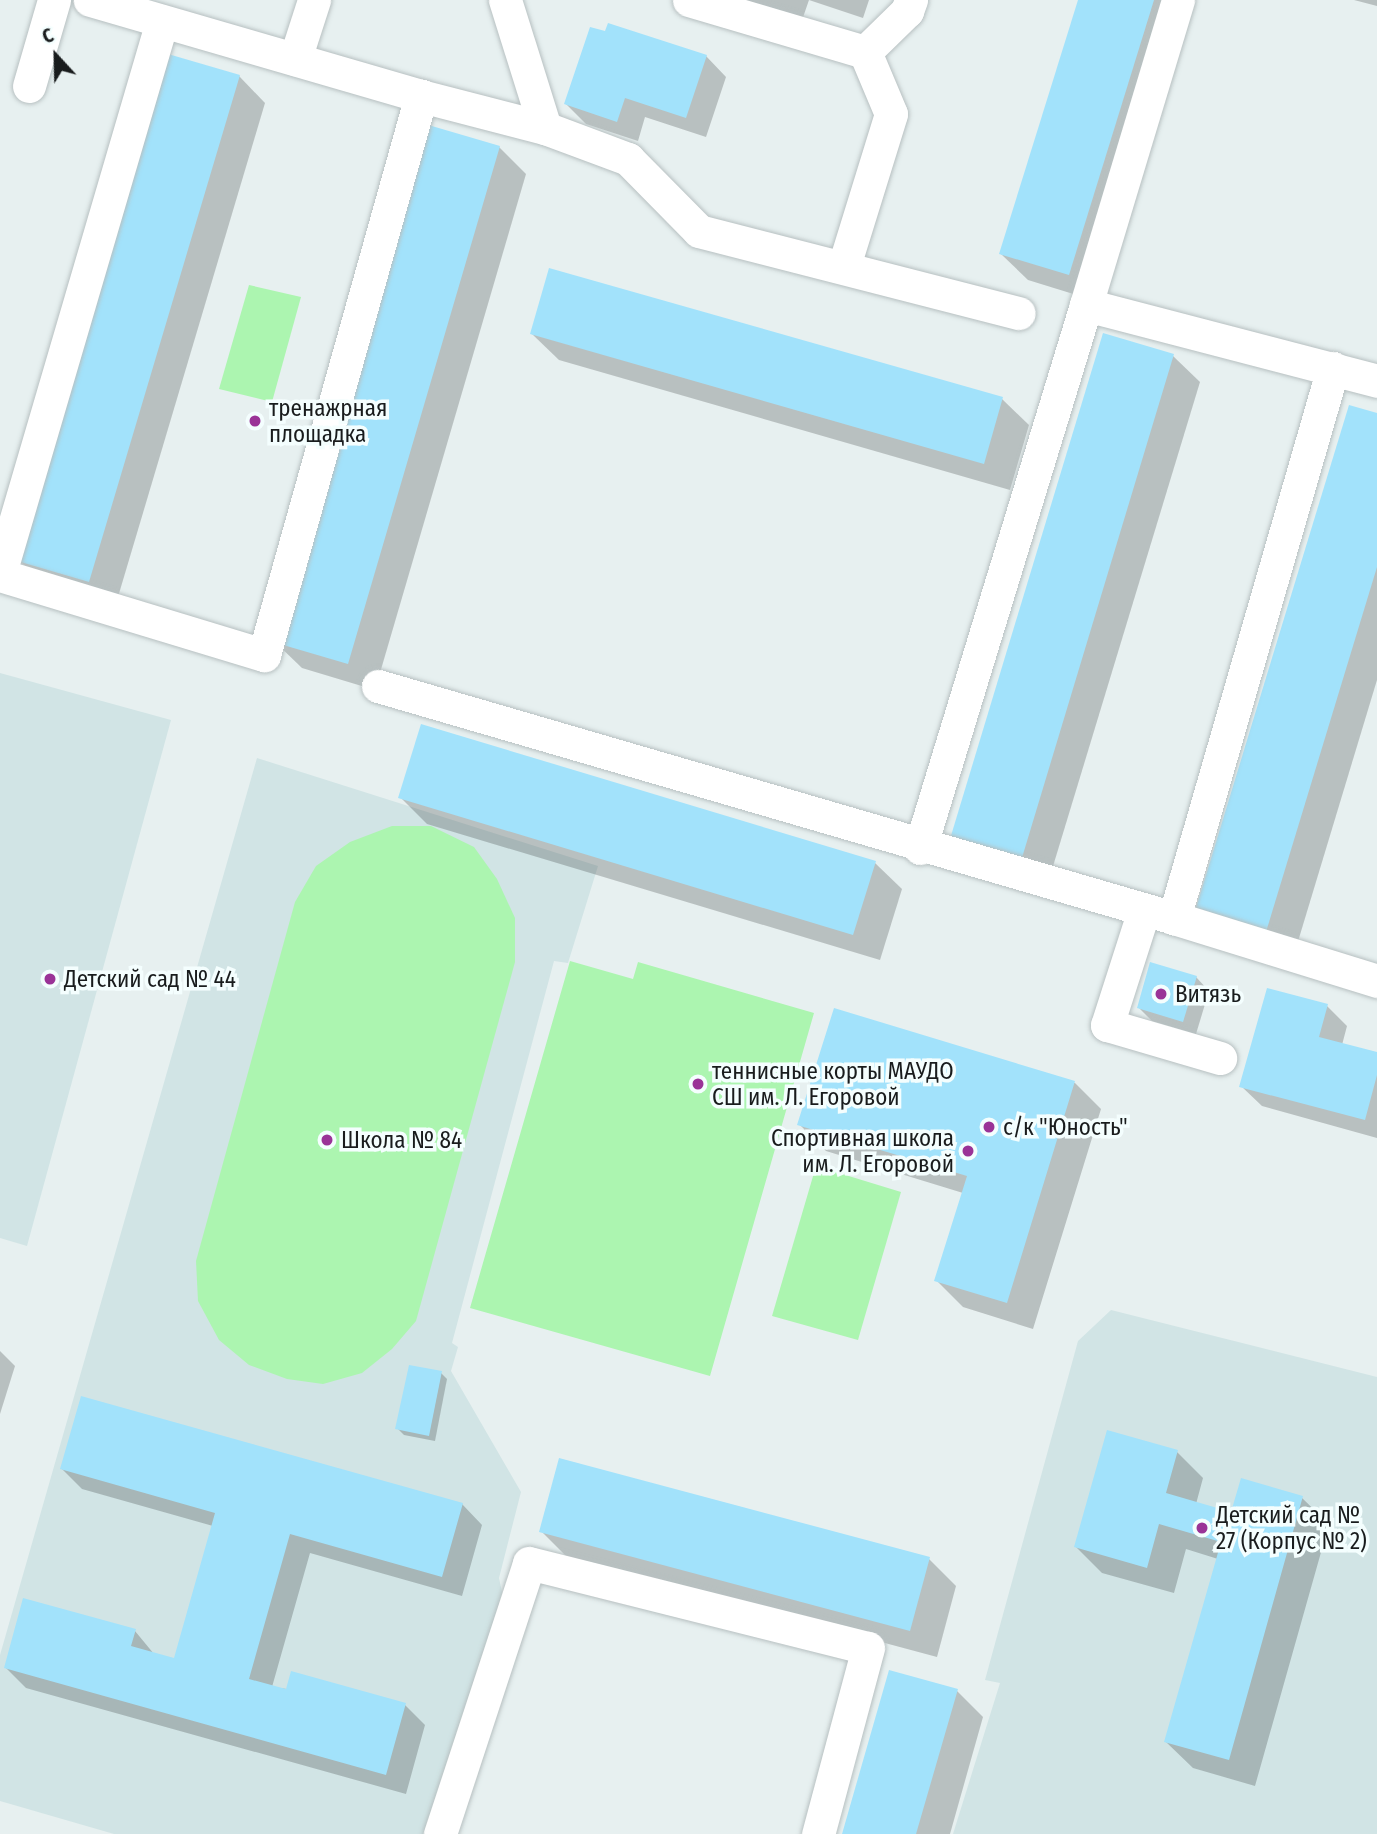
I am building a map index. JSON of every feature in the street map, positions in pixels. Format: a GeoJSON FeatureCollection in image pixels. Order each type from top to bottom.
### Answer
{"type":"FeatureCollection","features":[{"type":"Feature","properties":{"kind":"lane"},"geometry":{"type":"LineString","coordinates":[[29,86],[54,0]]}},
{"type":"Feature","properties":{"kind":"lane"},"geometry":{"type":"LineString","coordinates":[[90,0],[421,96],[545,128],[628,159],[699,231],[1019,313]]}},
{"type":"Feature","properties":{"kind":"lane"},"geometry":{"type":"LineString","coordinates":[[295,60],[314,0]]}},
{"type":"Feature","properties":{"kind":"lane"},"geometry":{"type":"LineString","coordinates":[[505,0],[545,128]]}},
{"type":"Feature","properties":{"kind":"lane"},"geometry":{"type":"LineString","coordinates":[[690,0],[865,52]]}},
{"type":"Feature","properties":{"kind":"lane"},"geometry":{"type":"LineString","coordinates":[[865,52],[907,11],[911,0]]}},
{"type":"Feature","properties":{"kind":"lane"},"geometry":{"type":"LineString","coordinates":[[920,848],[1178,0]]}},
{"type":"Feature","properties":{"kind":"lane"},"geometry":{"type":"LineString","coordinates":[[162,21],[0,574],[264,655],[421,96]]}},
{"type":"Feature","properties":{"kind":"lane"},"geometry":{"type":"LineString","coordinates":[[844,266],[891,114],[865,52]]}},
{"type":"Feature","properties":{"kind":"lane"},"geometry":{"type":"LineString","coordinates":[[1086,305],[1377,381]]}},
{"type":"Feature","properties":{"kind":"lane"},"geometry":{"type":"LineString","coordinates":[[1220,1058],[1107,1026],[1159,914],[1333,368]]}},
{"type":"Feature","properties":{"kind":"lane"},"geometry":{"type":"LineString","coordinates":[[378,687],[920,848],[1159,914],[1377,981]]}},
{"type":"Feature","properties":{"kind":"lane"},"geometry":{"type":"LineString","coordinates":[[440,1834],[529,1563],[868,1648],[818,1834]]}},
{"type":"Feature","properties":{"kind":"shaded area","name":"Детский сад № 44"},"geometry":{"type":"Polygon","coordinates":[[[0,673],[171,720],[27,1246],[0,1238],[0,673]]]}},
{"type":"Feature","properties":{"kind":"shaded area","name":"Школа № 84"},"geometry":{"type":"Polygon","coordinates":[[[257,758],[598,866],[568,963],[554,961],[452,1343],[458,1347],[451,1371],[521,1492],[499,1578],[506,1611],[437,1834],[114,1834],[0,1801],[0,1655],[257,758]]]}},
{"type":"Feature","properties":{"kind":"shaded area","name":"Детский сад № 27 (Корпус № 2)"},"geometry":{"type":"Polygon","coordinates":[[[1111,1310],[1377,1377],[1377,1834],[953,1834],[1000,1683],[985,1680],[1078,1341],[1111,1310]]]}},
{"type":"Feature","properties":{"kind":"green space"},"geometry":{"type":"Polygon","coordinates":[[[249,285],[301,297],[272,402],[219,389],[249,285]]]}},
{"type":"Feature","properties":{"kind":"green space"},"geometry":{"type":"Polygon","coordinates":[[[392,826],[431,826],[474,847],[497,879],[515,918],[515,962],[416,1321],[392,1349],[362,1373],[323,1384],[287,1379],[249,1365],[219,1340],[198,1301],[196,1261],[295,902],[316,866],[350,842],[392,826]]]}},
{"type":"Feature","properties":{"kind":"green space"},"geometry":{"type":"Polygon","coordinates":[[[570,961],[633,979],[638,962],[814,1013],[710,1376],[470,1308],[570,961]]]}},
{"type":"Feature","properties":{"kind":"green space"},"geometry":{"type":"Polygon","coordinates":[[[816,1166],[901,1192],[858,1340],[772,1316],[816,1166]]]}},
{"type":"Feature","properties":{"kind":"building"},"geometry":{"type":"Polygon","coordinates":[[[1078,0],[1154,0],[1069,275],[999,254],[1078,0]]]}},
{"type":"Feature","properties":{"kind":"building"},"geometry":{"type":"Polygon","coordinates":[[[608,23],[707,55],[686,118],[625,98],[617,122],[564,104],[590,27],[605,31],[608,23]]]}},
{"type":"Feature","properties":{"kind":"building"},"geometry":{"type":"Polygon","coordinates":[[[168,54],[240,75],[89,582],[17,561],[168,54]]]}},
{"type":"Feature","properties":{"kind":"building"},"geometry":{"type":"Polygon","coordinates":[[[425,124],[500,146],[348,664],[273,642],[425,124]]]}},
{"type":"Feature","properties":{"kind":"building"},"geometry":{"type":"Polygon","coordinates":[[[549,268],[1003,397],[984,464],[530,334],[549,268]]]}},
{"type":"Feature","properties":{"kind":"building"},"geometry":{"type":"Polygon","coordinates":[[[1103,333],[1174,354],[1021,861],[950,839],[1103,333]]]}},
{"type":"Feature","properties":{"kind":"building"},"geometry":{"type":"Polygon","coordinates":[[[1349,405],[1377,413],[1377,567],[1266,932],[1195,911],[1349,405]]]}},
{"type":"Feature","properties":{"kind":"building"},"geometry":{"type":"Polygon","coordinates":[[[421,724],[876,861],[853,935],[398,798],[421,724]]]}},
{"type":"Feature","properties":{"kind":"building"},"geometry":{"type":"Polygon","coordinates":[[[1150,962],[1197,976],[1183,1022],[1137,1008],[1150,962]]]}},
{"type":"Feature","properties":{"kind":"building"},"geometry":{"type":"Polygon","coordinates":[[[1267,988],[1328,1004],[1319,1037],[1377,1052],[1377,1075],[1365,1120],[1239,1087],[1267,988]]]}},
{"type":"Feature","properties":{"kind":"building","name":"Спортивная школа им. Л. Егоровой"},"geometry":{"type":"Polygon","coordinates":[[[834,1008],[1075,1081],[1007,1303],[934,1281],[967,1176],[797,1125],[834,1008]]]}},
{"type":"Feature","properties":{"kind":"building"},"geometry":{"type":"Polygon","coordinates":[[[409,1365],[442,1371],[429,1436],[395,1429],[409,1365]]]}},
{"type":"Feature","properties":{"kind":"building"},"geometry":{"type":"Polygon","coordinates":[[[81,1396],[463,1503],[442,1577],[290,1534],[249,1679],[286,1689],[291,1671],[406,1703],[386,1775],[4,1668],[23,1598],[136,1629],[131,1646],[174,1658],[215,1513],[60,1469],[81,1396]]]}},
{"type":"Feature","properties":{"kind":"building"},"geometry":{"type":"Polygon","coordinates":[[[1107,1430],[1178,1450],[1166,1493],[1231,1512],[1241,1478],[1303,1496],[1229,1760],[1164,1742],[1221,1542],[1159,1524],[1147,1568],[1074,1547],[1107,1430]]]}},
{"type":"Feature","properties":{"kind":"building"},"geometry":{"type":"Polygon","coordinates":[[[559,1458],[930,1557],[910,1631],[539,1532],[559,1458]]]}},
{"type":"Feature","properties":{"kind":"building"},"geometry":{"type":"Polygon","coordinates":[[[889,1670],[958,1689],[916,1834],[842,1834],[889,1670]]]}},
{"type":"Feature","properties":{"kind":"place","name":"тренажрная площадка"},"geometry":{"type":"Point","coordinates":[255,421]}},
{"type":"Feature","properties":{"kind":"place","name":"Детский сад № 44"},"geometry":{"type":"Point","coordinates":[50,979]}},
{"type":"Feature","properties":{"kind":"place","name":"Витязь"},"geometry":{"type":"Point","coordinates":[1161,994]}},
{"type":"Feature","properties":{"kind":"place","name":"теннисные корты МАУДО СШ им. Л. Егоровой"},"geometry":{"type":"Point","coordinates":[698,1084]}},
{"type":"Feature","properties":{"kind":"place","name":"с/к \"Юность\""},"geometry":{"type":"Point","coordinates":[989,1127]}},
{"type":"Feature","properties":{"kind":"place","name":"Школа № 84"},"geometry":{"type":"Point","coordinates":[327,1140]}},
{"type":"Feature","properties":{"kind":"place","name":"Спортивная школа им. Л. Егоровой"},"geometry":{"type":"Point","coordinates":[968,1151]}},
{"type":"Feature","properties":{"kind":"place","name":"Детский сад № 27 (Корпус № 2)"},"geometry":{"type":"Point","coordinates":[1202,1528]}}]}
